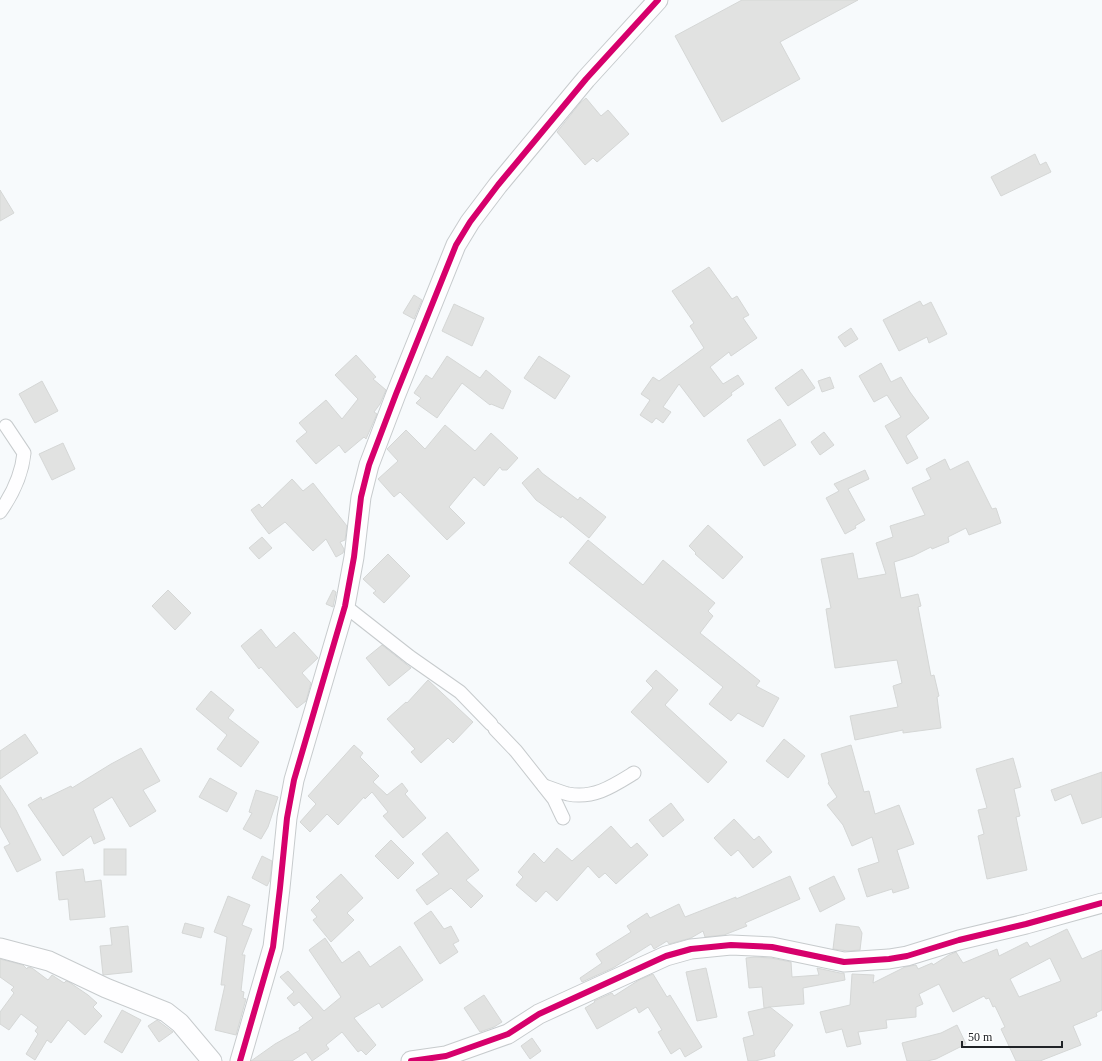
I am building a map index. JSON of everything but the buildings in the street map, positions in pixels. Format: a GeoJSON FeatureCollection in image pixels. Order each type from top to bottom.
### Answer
{"type":"FeatureCollection","features":[{"type":"Feature","properties":{"kind":"street"},"geometry":{"type":"LineString","coordinates":[[240,1061],[273,947],[287,818],[294,780],[345,606],[354,558],[361,497],[370,465],[399,386],[456,245],[470,222],[498,185],[586,80],[658,0]]}},
{"type":"Feature","properties":{"kind":"street"},"geometry":{"type":"LineString","coordinates":[[0,512],[7,502],[23,464],[24,453],[6,426]]}},
{"type":"Feature","properties":{"kind":"street"},"geometry":{"type":"LineString","coordinates":[[345,606],[410,657],[460,692],[516,751],[554,799],[563,818]]}},
{"type":"Feature","properties":{"kind":"street"},"geometry":{"type":"LineString","coordinates":[[544,786],[568,794],[586,795],[602,791],[634,772]]}},
{"type":"Feature","properties":{"kind":"street"},"geometry":{"type":"LineString","coordinates":[[410,1061],[446,1056],[508,1034],[539,1014],[666,956],[691,949],[731,945],[772,947],[844,962],[889,959],[907,956],[959,940],[1026,924],[1102,903]]}},
{"type":"Feature","properties":{"kind":"street"},"geometry":{"type":"LineString","coordinates":[[0,948],[49,961],[106,988],[166,1012],[180,1023],[212,1061]]}},
{"type":"Feature","properties":{"kind":"cycle path"},"geometry":{"type":"LineString","coordinates":[[240,1061],[273,947],[287,818],[294,780],[345,606],[354,557],[361,497],[369,465],[396,394],[456,245],[470,222],[498,185],[586,79],[658,0]]}},
{"type":"Feature","properties":{"kind":"cycle path"},"geometry":{"type":"LineString","coordinates":[[411,1061],[446,1056],[508,1034],[539,1014],[666,956],[691,949],[731,945],[772,947],[844,962],[889,959],[907,956],[959,940],[1026,924],[1102,903]]}}]}
